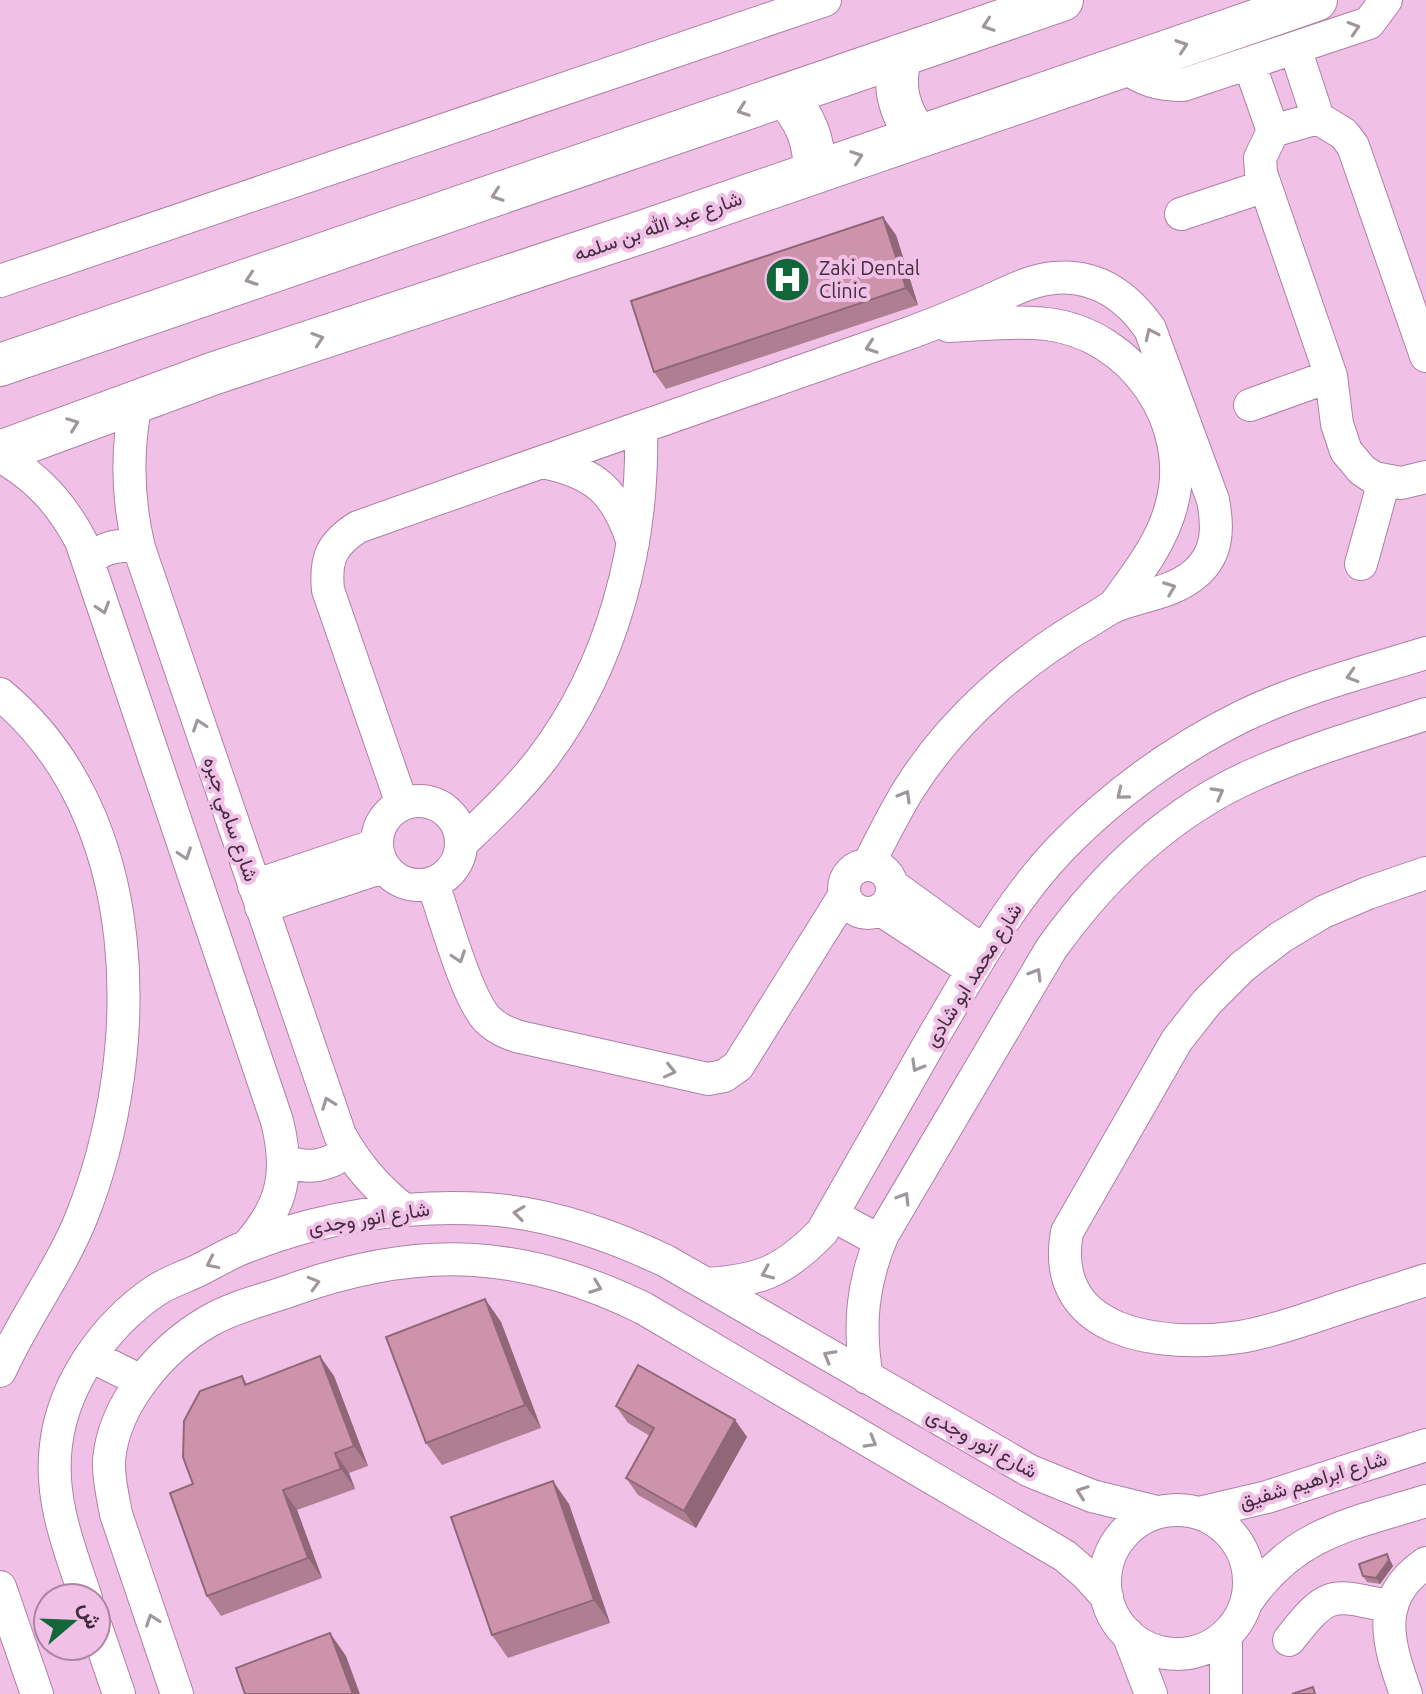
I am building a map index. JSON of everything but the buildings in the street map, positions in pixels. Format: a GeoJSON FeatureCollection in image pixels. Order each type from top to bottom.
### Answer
{"type":"FeatureCollection","features":[{"type":"Feature","properties":{"kind":"main road"},"geometry":{"type":"LineString","coordinates":[[0,365],[1062,0]]}},
{"type":"Feature","properties":{"kind":"main road","name":"شارع عبد الله بن سلمه"},"geometry":{"type":"LineString","coordinates":[[0,454],[136,402],[1316,0]]}},
{"type":"Feature","properties":{"kind":"main road"},"geometry":{"type":"LineString","coordinates":[[901,55],[896,84],[898,98],[902,112],[918,136]]}},
{"type":"Feature","properties":{"kind":"main road"},"geometry":{"type":"LineString","coordinates":[[785,96],[808,126],[814,149],[815,172]]}},
{"type":"Feature","properties":{"kind":"street"},"geometry":{"type":"LineString","coordinates":[[0,281],[825,0]]}},
{"type":"Feature","properties":{"kind":"street"},"geometry":{"type":"LineString","coordinates":[[1123,66],[1140,78],[1161,85],[1183,85],[1369,23],[1386,0]]}},
{"type":"Feature","properties":{"kind":"street"},"geometry":{"type":"LineString","coordinates":[[1295,48],[1318,118],[1344,134],[1353,146],[1426,356]]}},
{"type":"Feature","properties":{"kind":"street"},"geometry":{"type":"LineString","coordinates":[[1249,63],[1273,131],[1260,158],[1265,186],[1331,376],[1337,424],[1346,451],[1362,470],[1384,481],[1401,483],[1426,477]]}},
{"type":"Feature","properties":{"kind":"street"},"geometry":{"type":"LineString","coordinates":[[1273,131],[1318,118]]}},
{"type":"Feature","properties":{"kind":"street"},"geometry":{"type":"LineString","coordinates":[[1181,214],[1265,186]]}},
{"type":"Feature","properties":{"kind":"street"},"geometry":{"type":"LineString","coordinates":[[402,804],[328,590],[326,572],[331,553],[342,538],[358,527],[930,326],[1030,284],[1052,278],[1076,278],[1099,283],[1137,309],[1150,329],[1213,500],[1218,525],[1213,550],[1199,571],[1178,586],[1113,607],[1068,633],[981,702],[909,789],[880,887]]}},
{"type":"Feature","properties":{"kind":"street"},"geometry":{"type":"LineString","coordinates":[[930,326],[1047,324],[1077,331],[1105,344],[1130,363],[1150,386],[1165,414],[1174,443],[1176,475],[1172,505],[1161,534],[1113,607]]}},
{"type":"Feature","properties":{"kind":"street"},"geometry":{"type":"LineString","coordinates":[[1250,405],[1331,376]]}},
{"type":"Feature","properties":{"kind":"street","name":"شارع سامي جبره"},"geometry":{"type":"LineString","coordinates":[[136,402],[130,431],[128,490],[139,548],[328,1104],[348,1151],[378,1189],[404,1210]]}},
{"type":"Feature","properties":{"kind":"street"},"geometry":{"type":"LineString","coordinates":[[461,844],[504,804],[542,758],[574,709],[600,656],[615,615],[633,543],[639,504],[641,428]]}},
{"type":"Feature","properties":{"kind":"street"},"geometry":{"type":"LineString","coordinates":[[0,454],[55,498],[81,541],[277,1121],[284,1147],[284,1175],[277,1201],[265,1226],[247,1246]]}},
{"type":"Feature","properties":{"kind":"street"},"geometry":{"type":"LineString","coordinates":[[542,462],[568,467],[592,478],[611,496],[625,518],[633,543]]}},
{"type":"Feature","properties":{"kind":"street"},"geometry":{"type":"LineString","coordinates":[[1361,564],[1384,481]]}},
{"type":"Feature","properties":{"kind":"street"},"geometry":{"type":"LineString","coordinates":[[88,562],[102,550],[111,547],[139,548]]}},
{"type":"Feature","properties":{"kind":"street","name":"شارع محمد ابو شادى"},"geometry":{"type":"LineString","coordinates":[[706,1284],[739,1282],[770,1273],[799,1256],[822,1232],[978,960],[1025,891],[1062,848],[1103,809],[1147,774],[1194,743],[1244,716],[1297,694],[1426,653]]}},
{"type":"Feature","properties":{"kind":"street"},"geometry":{"type":"LineString","coordinates":[[0,694],[25,715],[63,767],[95,828],[116,902],[123,971],[123,1022],[119,1072],[98,1170],[60,1264],[25,1319],[0,1371]]}},
{"type":"Feature","properties":{"kind":"street"},"geometry":{"type":"LineString","coordinates":[[867,1378],[861,1320],[864,1290],[880,1241],[1051,949],[1077,913],[1107,879],[1174,821],[1224,790],[1291,759],[1426,714]]}},
{"type":"Feature","properties":{"kind":"street"},"geometry":{"type":"LineString","coordinates":[[419,801],[435,804],[449,813],[458,828],[461,844],[458,861],[448,875],[433,884],[406,884],[393,877],[380,856],[379,828],[388,813],[402,804],[419,801]]}},
{"type":"Feature","properties":{"kind":"street"},"geometry":{"type":"LineString","coordinates":[[257,897],[380,856]]}},
{"type":"Feature","properties":{"kind":"street"},"geometry":{"type":"LineString","coordinates":[[433,884],[474,998],[496,1027],[520,1037],[708,1079],[724,1076],[738,1066],[844,896],[848,874],[860,866],[880,887],[978,960]]}},
{"type":"Feature","properties":{"kind":"street"},"geometry":{"type":"LineString","coordinates":[[1426,873],[1323,912],[1242,967],[1207,1002],[1177,1040],[1067,1232],[1063,1253],[1066,1275],[1074,1294],[1087,1311],[1105,1323],[1126,1330],[1178,1339],[1241,1337],[1271,1330],[1426,1280]]}},
{"type":"Feature","properties":{"kind":"street"},"geometry":{"type":"LineString","coordinates":[[284,1161],[297,1165],[325,1164],[348,1151]]}},
{"type":"Feature","properties":{"kind":"street","name":"شارع انور وجدى"},"geometry":{"type":"LineString","coordinates":[[81,1582],[63,1531],[55,1489],[56,1445],[65,1403],[91,1356],[117,1324],[155,1291],[247,1246],[297,1230],[404,1210],[442,1207],[534,1215],[624,1241],[666,1261],[1030,1471],[1092,1496],[1157,1512]]}},
{"type":"Feature","properties":{"kind":"street"},"geometry":{"type":"LineString","coordinates":[[832,1215],[880,1241]]}},
{"type":"Feature","properties":{"kind":"street"},"geometry":{"type":"LineString","coordinates":[[560,1274],[576,1225]]}},
{"type":"Feature","properties":{"kind":"street"},"geometry":{"type":"LineString","coordinates":[[177,1694],[116,1514],[111,1487],[109,1459],[119,1424],[141,1381],[181,1338],[212,1319],[315,1281],[388,1265],[430,1260],[515,1264],[560,1274],[601,1288],[643,1308],[1065,1556],[1107,1597]]}},
{"type":"Feature","properties":{"kind":"street"},"geometry":{"type":"LineString","coordinates":[[91,1356],[141,1381]]}},
{"type":"Feature","properties":{"kind":"street","name":"شارع ابراهيم شفيق"},"geometry":{"type":"LineString","coordinates":[[1199,1513],[1267,1497],[1426,1445]]}},
{"type":"Feature","properties":{"kind":"street"},"geometry":{"type":"LineString","coordinates":[[1315,1481],[1311,1503],[1313,1514],[1325,1533]]}},
{"type":"Feature","properties":{"kind":"street"},"geometry":{"type":"LineString","coordinates":[[1128,1634],[1145,1647],[1166,1653],[1187,1654],[1208,1648],[1226,1636],[1262,1578],[1302,1544],[1325,1533],[1426,1501]]}},
{"type":"Feature","properties":{"kind":"street"},"geometry":{"type":"LineString","coordinates":[[1151,1694],[1128,1634],[1111,1611],[1107,1597],[1106,1575],[1110,1554],[1121,1536],[1137,1521],[1157,1512],[1185,1510],[1219,1523],[1235,1538],[1245,1557],[1249,1578],[1248,1600]]}},
{"type":"Feature","properties":{"kind":"street"},"geometry":{"type":"LineString","coordinates":[[1406,1694],[1390,1648],[1388,1631],[1392,1607],[1404,1582],[1426,1563]]}},
{"type":"Feature","properties":{"kind":"street"},"geometry":{"type":"LineString","coordinates":[[0,1587],[37,1694]]}},
{"type":"Feature","properties":{"kind":"street"},"geometry":{"type":"LineString","coordinates":[[1289,1640],[1317,1605],[1331,1599],[1346,1597],[1392,1607]]}},
{"type":"Feature","properties":{"kind":"street"},"geometry":{"type":"LineString","coordinates":[[1226,1636],[1226,1694]]}},
{"type":"Feature","properties":{"kind":"street"},"geometry":{"type":"LineString","coordinates":[[108,1662],[119,1694]]}},
{"type":"Feature","properties":{"kind":"place","name":"Zaki Dental Clinic"},"geometry":{"type":"Point","coordinates":[788,279]}}]}
